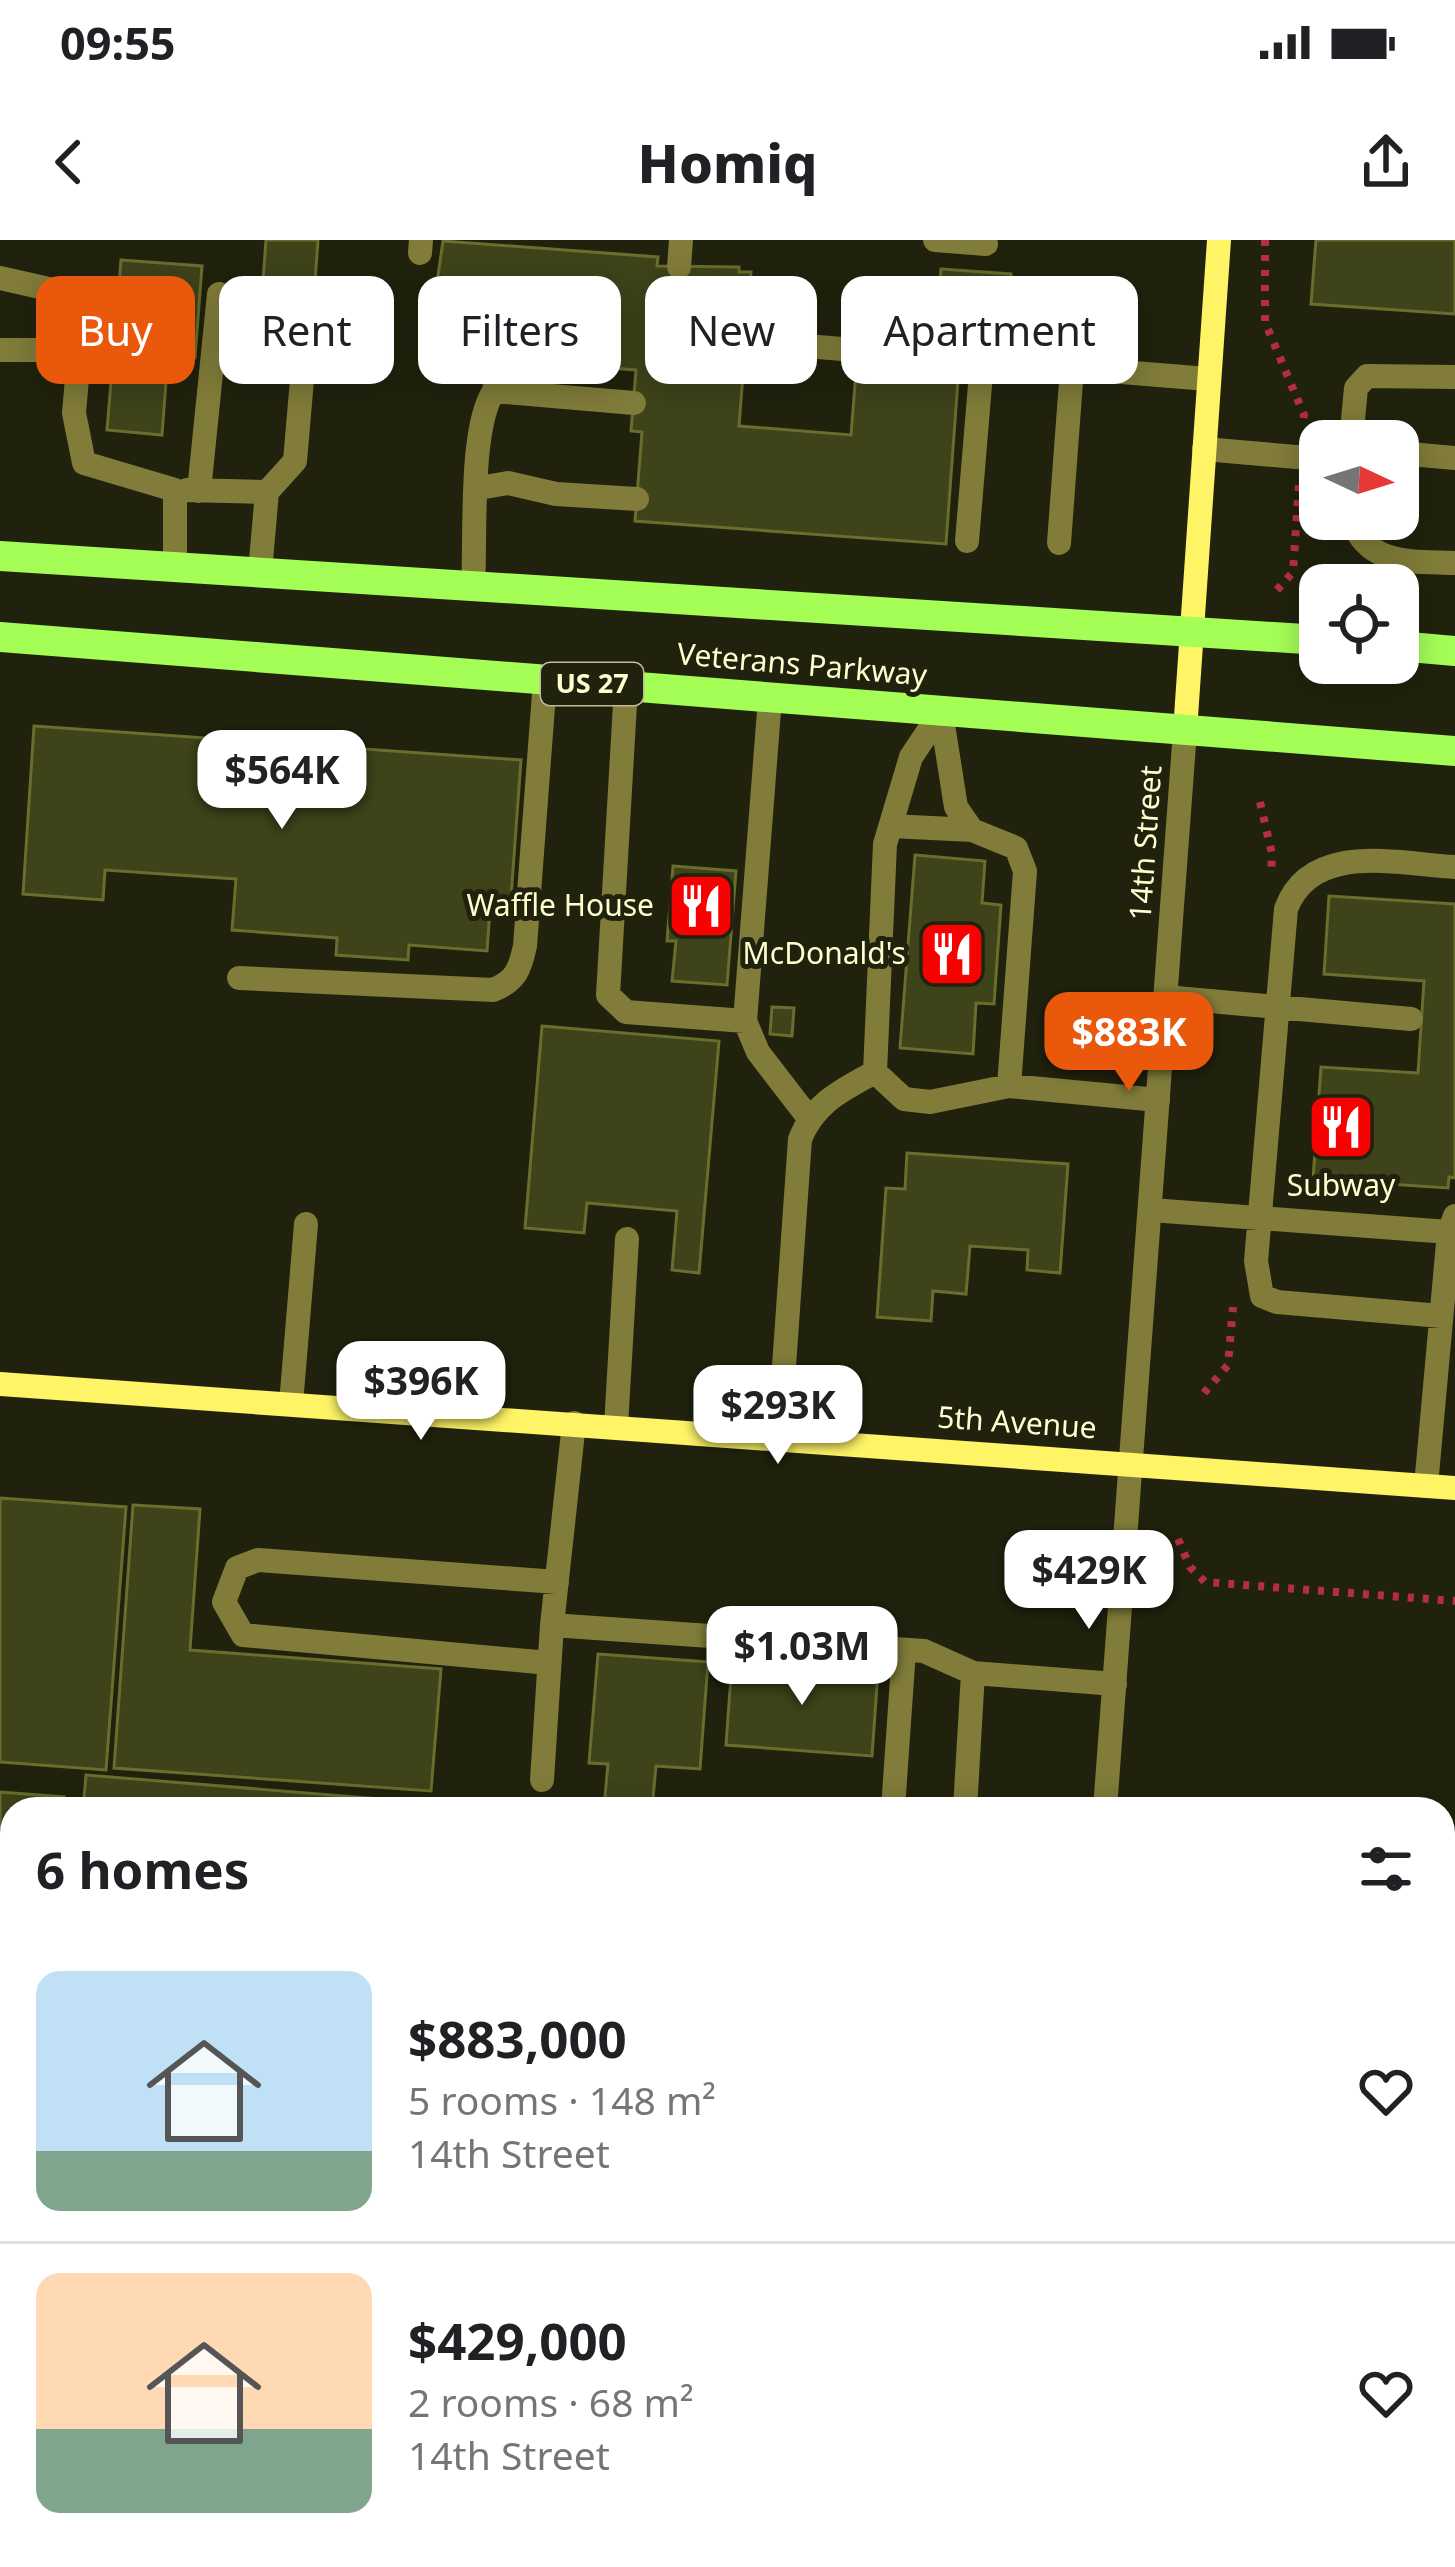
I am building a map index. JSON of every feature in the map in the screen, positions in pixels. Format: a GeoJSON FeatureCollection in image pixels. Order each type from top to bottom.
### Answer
{"type":"FeatureCollection","features":[{"type":"Feature","properties":{"kind":"main road","name":"Veterans Parkway"},"geometry":{"type":"LineString","coordinates":[[0,556],[1299,638]]}},
{"type":"Feature","properties":{"kind":"main road","name":"Veterans Parkway"},"geometry":{"type":"LineString","coordinates":[[0,637],[1455,751]]}},
{"type":"Feature","properties":{"kind":"main road"},"geometry":{"type":"LineString","coordinates":[[1419,648],[1455,651]]}},
{"type":"Feature","properties":{"kind":"street"},"geometry":{"type":"LineString","coordinates":[[679,267],[681,240]]}},
{"type":"Feature","properties":{"kind":"street"},"geometry":{"type":"LineString","coordinates":[[934,240],[986,244]]}},
{"type":"Feature","properties":{"kind":"street","name":"14th Street"},"geometry":{"type":"LineString","coordinates":[[1106,1797],[1134,1461],[1219,240]]}},
{"type":"Feature","properties":{"kind":"street"},"geometry":{"type":"LineString","coordinates":[[0,278],[36,286]]}},
{"type":"Feature","properties":{"kind":"street"},"geometry":{"type":"LineString","coordinates":[[175,567],[219,294]]}},
{"type":"Feature","properties":{"kind":"street"},"geometry":{"type":"LineString","coordinates":[[0,350],[36,350]]}},
{"type":"Feature","properties":{"kind":"street"},"geometry":{"type":"LineString","coordinates":[[1138,373],[1208,379]]}},
{"type":"Feature","properties":{"kind":"street"},"geometry":{"type":"LineString","coordinates":[[1353,420],[1356,388],[1367,376],[1455,377]]}},
{"type":"Feature","properties":{"kind":"street"},"geometry":{"type":"LineString","coordinates":[[76,384],[74,413],[84,464],[187,490],[267,492]]}},
{"type":"Feature","properties":{"kind":"street"},"geometry":{"type":"LineString","coordinates":[[260,572],[267,492],[295,461],[302,384]]}},
{"type":"Feature","properties":{"kind":"street"},"geometry":{"type":"LineString","coordinates":[[473,586],[486,403],[495,384]]}},
{"type":"Feature","properties":{"kind":"street"},"geometry":{"type":"LineString","coordinates":[[967,542],[980,384]]}},
{"type":"Feature","properties":{"kind":"street"},"geometry":{"type":"LineString","coordinates":[[1059,543],[1071,384]]}},
{"type":"Feature","properties":{"kind":"street"},"geometry":{"type":"LineString","coordinates":[[494,391],[634,403]]}},
{"type":"Feature","properties":{"kind":"street"},"geometry":{"type":"LineString","coordinates":[[1204,449],[1299,457]]}},
{"type":"Feature","properties":{"kind":"street"},"geometry":{"type":"LineString","coordinates":[[1419,455],[1455,458]]}},
{"type":"Feature","properties":{"kind":"street"},"geometry":{"type":"LineString","coordinates":[[479,488],[508,483],[556,494],[637,499]]}},
{"type":"Feature","properties":{"kind":"street"},"geometry":{"type":"LineString","coordinates":[[1419,568],[1455,563]]}},
{"type":"Feature","properties":{"kind":"street"},"geometry":{"type":"LineString","coordinates":[[239,978],[493,990],[509,984],[520,969],[525,946],[545,680]]}},
{"type":"Feature","properties":{"kind":"street"},"geometry":{"type":"LineString","coordinates":[[626,687],[608,995],[626,1012],[745,1021]]}},
{"type":"Feature","properties":{"kind":"street"},"geometry":{"type":"LineString","coordinates":[[770,698],[745,1021],[758,1052],[808,1117]]}},
{"type":"Feature","properties":{"kind":"street"},"geometry":{"type":"LineString","coordinates":[[941,712],[911,757],[885,844],[874,1072],[904,1100],[930,1102],[1009,1086],[1158,1100]]}},
{"type":"Feature","properties":{"kind":"street"},"geometry":{"type":"LineString","coordinates":[[941,712],[952,765],[950,791],[972,830]]}},
{"type":"Feature","properties":{"kind":"street"},"geometry":{"type":"LineString","coordinates":[[891,826],[972,830],[1009,842],[1025,871],[1009,1086]]}},
{"type":"Feature","properties":{"kind":"street"},"geometry":{"type":"LineString","coordinates":[[1442,1316],[1262,1296],[1256,1282],[1286,909],[1293,891],[1310,873],[1348,860],[1455,867]]}},
{"type":"Feature","properties":{"kind":"street"},"geometry":{"type":"LineString","coordinates":[[1165,997],[1411,1019]]}},
{"type":"Feature","properties":{"kind":"street"},"geometry":{"type":"LineString","coordinates":[[779,1437],[794,1173],[808,1117],[833,1094],[874,1072]]}},
{"type":"Feature","properties":{"kind":"street"},"geometry":{"type":"LineString","coordinates":[[1151,1210],[1452,1224],[1426,1486]]}},
{"type":"Feature","properties":{"kind":"street"},"geometry":{"type":"LineString","coordinates":[[291,1404],[306,1225]]}},
{"type":"Feature","properties":{"kind":"street"},"geometry":{"type":"LineString","coordinates":[[616,1426],[627,1239]]}},
{"type":"Feature","properties":{"kind":"street","name":"5th Avenue"},"geometry":{"type":"LineString","coordinates":[[0,1384],[1134,1461],[1455,1488]]}},
{"type":"Feature","properties":{"kind":"street"},"geometry":{"type":"LineString","coordinates":[[542,1780],[552,1625],[574,1423]]}},
{"type":"Feature","properties":{"kind":"street"},"geometry":{"type":"LineString","coordinates":[[549,1663],[243,1635],[224,1602],[237,1568],[258,1560],[556,1582]]}},
{"type":"Feature","properties":{"kind":"street"},"geometry":{"type":"LineString","coordinates":[[552,1625],[924,1651],[973,1673],[1115,1684]]}},
{"type":"Feature","properties":{"kind":"street"},"geometry":{"type":"LineString","coordinates":[[894,1797],[904,1650]]}},
{"type":"Feature","properties":{"kind":"street"},"geometry":{"type":"LineString","coordinates":[[965,1797],[973,1673]]}},
{"type":"Feature","properties":{"kind":"street"},"geometry":{"type":"LineString","coordinates":[[0,2146],[0,2165]]}},
{"type":"Feature","properties":{"kind":"path"},"geometry":{"type":"LineString","coordinates":[[1264,240],[1265,322],[1305,420]]}},
{"type":"Feature","properties":{"kind":"path"},"geometry":{"type":"LineString","coordinates":[[1277,590],[1293,572],[1299,532]]}},
{"type":"Feature","properties":{"kind":"path"},"geometry":{"type":"LineString","coordinates":[[1178,1539],[1190,1567],[1205,1582],[1455,1601]]}},
{"type":"Feature","properties":{"kind":"building"},"geometry":{"type":"Polygon","coordinates":[[[266,240],[318,240],[315,276],[263,276],[266,240]]]}},
{"type":"Feature","properties":{"kind":"building"},"geometry":{"type":"Polygon","coordinates":[[[1316,240],[1455,240],[1455,314],[1311,304],[1316,240]]]}},
{"type":"Feature","properties":{"kind":"building"},"geometry":{"type":"Polygon","coordinates":[[[443,241],[658,257],[657,266],[739,267],[739,272],[751,272],[751,276],[645,276],[645,384],[742,384],[739,426],[851,435],[855,384],[958,384],[946,544],[635,521],[642,432],[631,431],[636,370],[621,369],[621,276],[438,276],[443,241]]]}},
{"type":"Feature","properties":{"kind":"building"},"geometry":{"type":"Polygon","coordinates":[[[121,260],[202,266],[195,358],[195,276],[120,276],[121,260]]]}},
{"type":"Feature","properties":{"kind":"building"},"geometry":{"type":"Polygon","coordinates":[[[941,269],[1011,274],[1011,276],[941,276],[941,269]]]}},
{"type":"Feature","properties":{"kind":"building"},"geometry":{"type":"Polygon","coordinates":[[[111,384],[166,384],[162,435],[107,430],[111,384]]]}},
{"type":"Feature","properties":{"kind":"building"},"geometry":{"type":"Polygon","coordinates":[[[34,726],[521,760],[511,897],[491,895],[487,951],[409,945],[408,960],[336,955],[337,938],[232,930],[236,879],[105,870],[103,900],[23,894],[34,726]]]}},
{"type":"Feature","properties":{"kind":"building","name":"McDonald's"},"geometry":{"type":"Polygon","coordinates":[[[915,855],[985,861],[982,903],[1001,905],[994,1004],[976,1003],[973,1054],[900,1048],[915,855]]]}},
{"type":"Feature","properties":{"kind":"building","name":"Waffle House"},"geometry":{"type":"Polygon","coordinates":[[[673,866],[736,871],[727,985],[672,981],[676,941],[667,941],[673,866]]]}},
{"type":"Feature","properties":{"kind":"building"},"geometry":{"type":"Polygon","coordinates":[[[1329,896],[1455,904],[1455,1178],[1449,1177],[1448,1188],[1313,1179],[1321,1067],[1418,1073],[1424,981],[1324,974],[1329,896]]]}},
{"type":"Feature","properties":{"kind":"building"},"geometry":{"type":"Polygon","coordinates":[[[772,1007],[794,1008],[792,1036],[770,1034],[772,1007]]]}},
{"type":"Feature","properties":{"kind":"building"},"geometry":{"type":"Polygon","coordinates":[[[542,1026],[719,1041],[699,1273],[672,1270],[677,1211],[587,1203],[584,1233],[525,1228],[542,1026]]]}},
{"type":"Feature","properties":{"kind":"building"},"geometry":{"type":"Polygon","coordinates":[[[907,1153],[1068,1164],[1060,1273],[1027,1270],[1028,1250],[970,1246],[966,1294],[933,1291],[931,1321],[877,1317],[886,1188],[905,1189],[907,1153]]]}},
{"type":"Feature","properties":{"kind":"building"},"geometry":{"type":"Polygon","coordinates":[[[0,1498],[126,1507],[106,1770],[0,1762],[0,1498]]]}},
{"type":"Feature","properties":{"kind":"building"},"geometry":{"type":"Polygon","coordinates":[[[133,1505],[200,1509],[190,1650],[441,1669],[431,1791],[114,1768],[133,1505]]]}},
{"type":"Feature","properties":{"kind":"building"},"geometry":{"type":"Polygon","coordinates":[[[598,1654],[708,1662],[700,1769],[656,1766],[653,1797],[605,1797],[608,1764],[589,1763],[598,1654]]]}},
{"type":"Feature","properties":{"kind":"building"},"geometry":{"type":"Polygon","coordinates":[[[732,1661],[878,1671],[872,1756],[726,1745],[732,1661]]]}},
{"type":"Feature","properties":{"kind":"building"},"geometry":{"type":"Polygon","coordinates":[[[86,1775],[356,1797],[84,1797],[86,1775]]]}},
{"type":"Feature","properties":{"kind":"building"},"geometry":{"type":"Polygon","coordinates":[[[0,1792],[64,1797],[0,1797],[0,1792]]]}},
{"type":"Feature","properties":{"kind":"place","name":"Waffle House"},"geometry":{"type":"Point","coordinates":[701,906]}},
{"type":"Feature","properties":{"kind":"place","name":"McDonald's"},"geometry":{"type":"Point","coordinates":[952,954]}},
{"type":"Feature","properties":{"kind":"place","name":"Subway"},"geometry":{"type":"Point","coordinates":[1341,1127]}}]}
